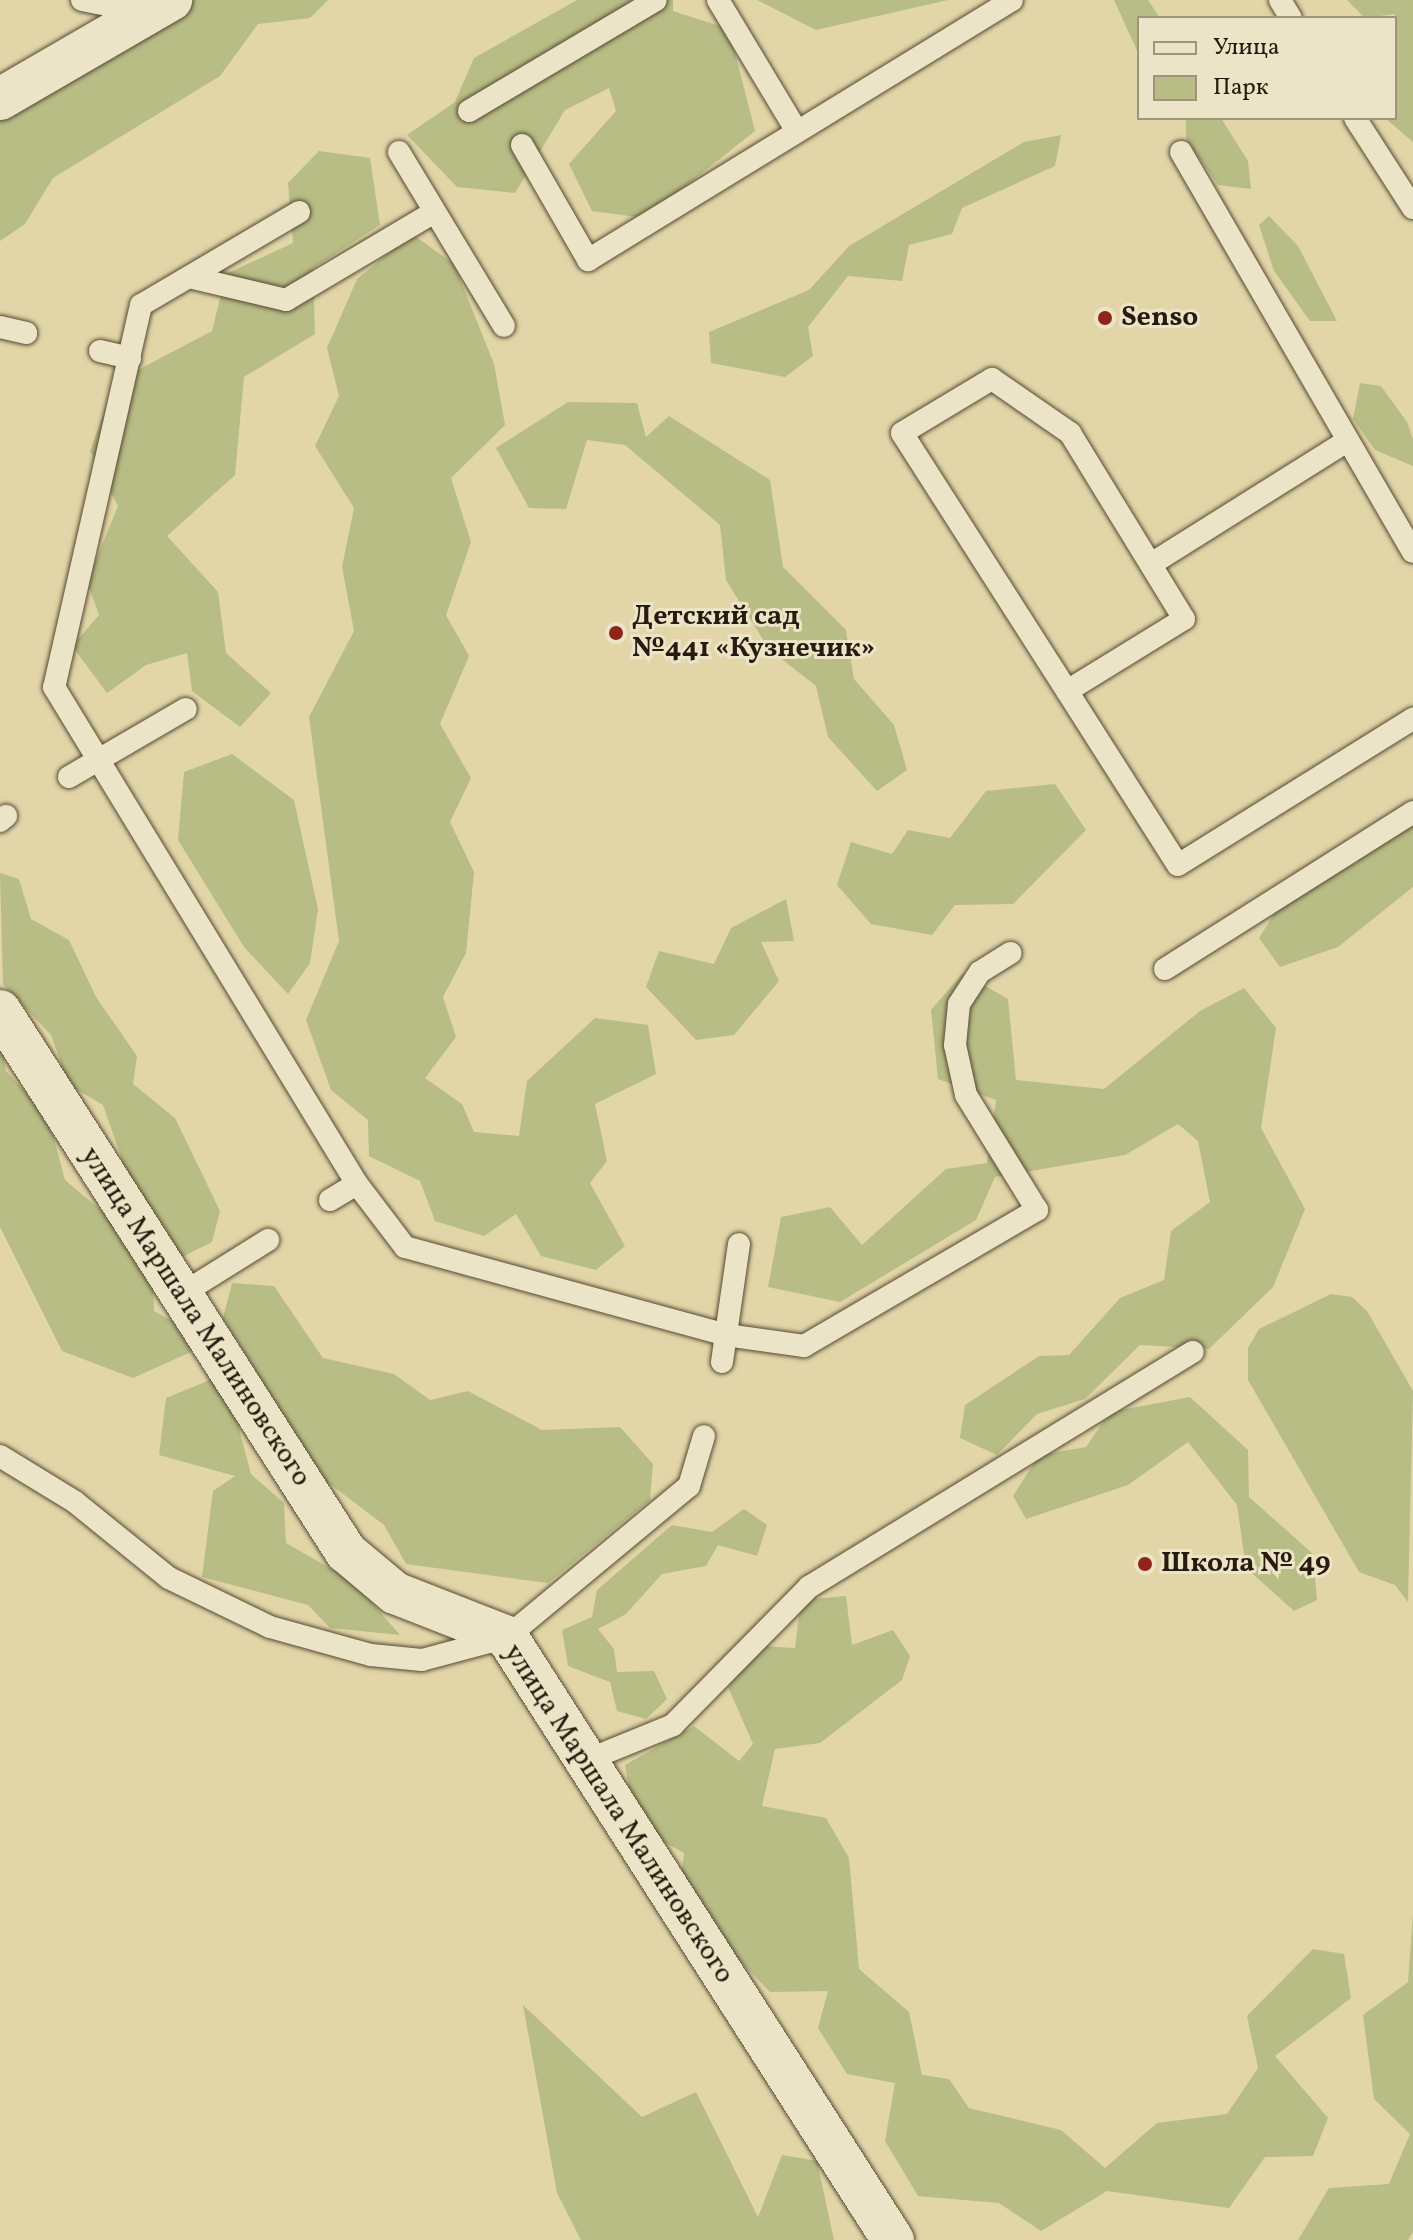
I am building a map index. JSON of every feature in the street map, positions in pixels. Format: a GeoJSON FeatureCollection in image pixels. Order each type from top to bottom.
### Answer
{"type":"FeatureCollection","features":[{"type":"Feature","properties":{"kind":"street"},"geometry":{"type":"LineString","coordinates":[[0,99],[160,6]]}},
{"type":"Feature","properties":{"kind":"street","name":"улица Маршала Малиновского"},"geometry":{"type":"LineString","coordinates":[[0,1011],[346,1552],[395,1593],[507,1637],[893,2240]]}},
{"type":"Feature","properties":{"kind":"lane"},"geometry":{"type":"LineString","coordinates":[[82,0],[160,6]]}},
{"type":"Feature","properties":{"kind":"lane"},"geometry":{"type":"LineString","coordinates":[[469,111],[656,0]]}},
{"type":"Feature","properties":{"kind":"lane"},"geometry":{"type":"LineString","coordinates":[[718,0],[796,130]]}},
{"type":"Feature","properties":{"kind":"lane"},"geometry":{"type":"LineString","coordinates":[[522,145],[588,260],[1012,0]]}},
{"type":"Feature","properties":{"kind":"lane"},"geometry":{"type":"LineString","coordinates":[[1356,120],[1413,208]]}},
{"type":"Feature","properties":{"kind":"lane"},"geometry":{"type":"LineString","coordinates":[[399,152],[504,326]]}},
{"type":"Feature","properties":{"kind":"lane"},"geometry":{"type":"LineString","coordinates":[[1181,152],[1413,552]]}},
{"type":"Feature","properties":{"kind":"lane"},"geometry":{"type":"LineString","coordinates":[[299,212],[141,305],[54,687],[357,1184],[405,1247],[726,1335],[804,1346],[1037,1210],[966,1095],[955,1045],[959,1004],[980,972],[1010,953]]}},
{"type":"Feature","properties":{"kind":"lane"},"geometry":{"type":"LineString","coordinates":[[189,277],[286,300],[434,212]]}},
{"type":"Feature","properties":{"kind":"lane"},"geometry":{"type":"LineString","coordinates":[[0,327],[26,333]]}},
{"type":"Feature","properties":{"kind":"lane"},"geometry":{"type":"LineString","coordinates":[[100,351],[130,358]]}},
{"type":"Feature","properties":{"kind":"lane"},"geometry":{"type":"LineString","coordinates":[[1067,691],[1184,619],[1070,433],[992,379],[902,433],[1178,865],[1413,719]]}},
{"type":"Feature","properties":{"kind":"lane"},"geometry":{"type":"LineString","coordinates":[[1151,564],[1347,441]]}},
{"type":"Feature","properties":{"kind":"lane"},"geometry":{"type":"LineString","coordinates":[[69,777],[186,709]]}},
{"type":"Feature","properties":{"kind":"lane"},"geometry":{"type":"LineString","coordinates":[[1165,969],[1413,812]]}},
{"type":"Feature","properties":{"kind":"lane"},"geometry":{"type":"LineString","coordinates":[[330,1200],[357,1184]]}},
{"type":"Feature","properties":{"kind":"lane"},"geometry":{"type":"LineString","coordinates":[[180,1295],[268,1240]]}},
{"type":"Feature","properties":{"kind":"lane"},"geometry":{"type":"LineString","coordinates":[[722,1362],[739,1244]]}},
{"type":"Feature","properties":{"kind":"lane"},"geometry":{"type":"LineString","coordinates":[[585,1761],[673,1725],[809,1587],[1193,1352]]}},
{"type":"Feature","properties":{"kind":"lane"},"geometry":{"type":"LineString","coordinates":[[0,1456],[75,1502],[169,1578],[270,1627],[371,1655],[422,1660],[507,1637],[689,1486],[704,1436]]}},
{"type":"Feature","properties":{"kind":"green space"},"geometry":{"type":"Polygon","coordinates":[[[149,0],[328,0],[310,18],[258,24],[220,76],[53,178],[25,224],[0,241],[0,120],[149,0]]]}},
{"type":"Feature","properties":{"kind":"green space"},"geometry":{"type":"Polygon","coordinates":[[[577,0],[673,0],[673,11],[729,29],[755,131],[645,218],[592,211],[569,164],[616,111],[609,88],[565,110],[515,193],[457,187],[407,135],[455,102],[474,58],[577,0]]]}},
{"type":"Feature","properties":{"kind":"green space"},"geometry":{"type":"Polygon","coordinates":[[[757,0],[948,0],[816,30],[757,0]]]}},
{"type":"Feature","properties":{"kind":"green space"},"geometry":{"type":"Polygon","coordinates":[[[1114,0],[1148,0],[1159,16],[1137,16],[1137,51],[1114,0]]]}},
{"type":"Feature","properties":{"kind":"green space"},"geometry":{"type":"Polygon","coordinates":[[[1347,0],[1413,0],[1413,142],[1387,120],[1397,120],[1397,16],[1363,16],[1347,0]]]}},
{"type":"Feature","properties":{"kind":"green space"},"geometry":{"type":"Polygon","coordinates":[[[1186,120],[1222,120],[1248,161],[1251,189],[1218,185],[1186,139],[1186,120]]]}},
{"type":"Feature","properties":{"kind":"green space"},"geometry":{"type":"Polygon","coordinates":[[[1061,135],[1055,166],[962,208],[952,234],[909,245],[902,281],[848,276],[808,327],[813,356],[785,377],[711,363],[709,332],[809,290],[849,246],[1024,142],[1061,135]]]}},
{"type":"Feature","properties":{"kind":"green space"},"geometry":{"type":"Polygon","coordinates":[[[319,151],[370,158],[380,225],[313,268],[315,334],[244,377],[235,475],[167,536],[218,592],[226,653],[271,693],[240,727],[192,691],[187,653],[146,665],[107,693],[72,646],[99,615],[87,582],[118,506],[90,451],[115,382],[212,331],[226,274],[293,243],[288,183],[319,151]]]}},
{"type":"Feature","properties":{"kind":"green space"},"geometry":{"type":"Polygon","coordinates":[[[1269,216],[1298,246],[1337,321],[1310,321],[1274,271],[1259,225],[1269,216]]]}},
{"type":"Feature","properties":{"kind":"green space"},"geometry":{"type":"Polygon","coordinates":[[[412,234],[454,264],[494,364],[505,425],[451,478],[471,542],[446,615],[469,656],[440,724],[471,778],[450,822],[474,872],[466,953],[443,997],[456,1037],[425,1078],[462,1104],[474,1132],[519,1136],[527,1081],[595,1018],[648,1025],[656,1074],[595,1104],[607,1161],[590,1183],[625,1246],[596,1270],[541,1256],[516,1214],[484,1236],[435,1221],[420,1181],[369,1156],[368,1120],[331,1090],[306,1020],[339,941],[309,717],[354,631],[342,567],[354,508],[315,446],[339,396],[327,348],[357,279],[412,234]]]}},
{"type":"Feature","properties":{"kind":"green space"},"geometry":{"type":"Polygon","coordinates":[[[1360,383],[1381,386],[1407,422],[1413,439],[1413,466],[1375,450],[1353,419],[1360,383]]]}},
{"type":"Feature","properties":{"kind":"green space"},"geometry":{"type":"Polygon","coordinates":[[[568,402],[637,403],[646,437],[669,416],[770,480],[783,567],[846,630],[854,679],[894,725],[907,770],[877,791],[828,737],[816,686],[769,649],[726,580],[720,525],[625,445],[587,440],[566,509],[529,508],[496,448],[568,402]]]}},
{"type":"Feature","properties":{"kind":"green space"},"geometry":{"type":"Polygon","coordinates":[[[232,754],[294,800],[318,909],[310,963],[288,994],[244,947],[178,840],[184,772],[232,754]]]}},
{"type":"Feature","properties":{"kind":"green space"},"geometry":{"type":"Polygon","coordinates":[[[1055,784],[1086,830],[1013,904],[955,905],[932,935],[871,924],[837,885],[851,842],[892,854],[908,830],[950,838],[986,791],[1055,784]]]}},
{"type":"Feature","properties":{"kind":"green space"},"geometry":{"type":"Polygon","coordinates":[[[1413,806],[1413,887],[1338,947],[1280,967],[1259,938],[1302,870],[1357,863],[1394,810],[1413,806]]]}},
{"type":"Feature","properties":{"kind":"green space"},"geometry":{"type":"Polygon","coordinates":[[[0,873],[19,879],[31,919],[69,940],[96,997],[137,1056],[133,1084],[175,1118],[220,1211],[212,1242],[182,1257],[138,1205],[103,1105],[69,1085],[51,1035],[3,984],[0,873]]]}},
{"type":"Feature","properties":{"kind":"green space"},"geometry":{"type":"Polygon","coordinates":[[[786,899],[794,941],[761,942],[779,981],[734,1035],[696,1040],[646,987],[659,951],[714,964],[731,928],[786,899]]]}},
{"type":"Feature","properties":{"kind":"green space"},"geometry":{"type":"Polygon","coordinates":[[[963,973],[1008,999],[1016,1080],[1104,1089],[1200,1011],[1244,988],[1276,1028],[1261,1128],[1305,1209],[1273,1287],[1209,1349],[1140,1345],[1085,1399],[1037,1414],[997,1455],[960,1438],[965,1405],[1039,1356],[1069,1355],[1120,1298],[1164,1280],[1171,1231],[1210,1202],[1198,1141],[1178,1124],[1125,1155],[995,1177],[976,1220],[840,1302],[768,1287],[781,1217],[830,1207],[862,1245],[946,1169],[987,1163],[996,1100],[938,1079],[931,1010],[963,973]]]}},
{"type":"Feature","properties":{"kind":"green space"},"geometry":{"type":"Polygon","coordinates":[[[0,1038],[6,1071],[48,1116],[65,1180],[110,1218],[153,1283],[154,1311],[188,1330],[191,1352],[133,1378],[62,1351],[0,1227],[0,1038]]]}},
{"type":"Feature","properties":{"kind":"green space"},"geometry":{"type":"Polygon","coordinates":[[[232,1283],[274,1286],[323,1358],[394,1374],[430,1400],[468,1391],[542,1430],[620,1427],[653,1464],[650,1500],[548,1583],[406,1564],[384,1525],[322,1478],[223,1318],[232,1283]]]}},
{"type":"Feature","properties":{"kind":"green space"},"geometry":{"type":"Polygon","coordinates":[[[1331,1294],[1352,1297],[1367,1311],[1413,1391],[1408,1602],[1395,1585],[1359,1572],[1248,1380],[1248,1348],[1259,1329],[1331,1294]]]}},
{"type":"Feature","properties":{"kind":"green space"},"geometry":{"type":"Polygon","coordinates":[[[212,1379],[236,1418],[251,1474],[284,1503],[286,1543],[354,1582],[400,1635],[330,1628],[308,1605],[202,1577],[213,1491],[235,1476],[159,1455],[166,1398],[212,1379]]]}},
{"type":"Feature","properties":{"kind":"green space"},"geometry":{"type":"Polygon","coordinates":[[[1190,1397],[1248,1450],[1249,1497],[1313,1554],[1317,1600],[1294,1611],[1246,1568],[1237,1505],[1188,1442],[1128,1485],[1026,1519],[1013,1496],[1039,1455],[1086,1447],[1110,1412],[1190,1397]]]}},
{"type":"Feature","properties":{"kind":"green space"},"geometry":{"type":"Polygon","coordinates":[[[744,1509],[767,1525],[757,1556],[718,1545],[706,1566],[662,1574],[626,1614],[598,1629],[614,1649],[617,1672],[654,1671],[667,1699],[646,1719],[617,1711],[610,1682],[568,1666],[562,1630],[592,1617],[597,1590],[672,1525],[712,1532],[744,1509]]]}},
{"type":"Feature","properties":{"kind":"green space"},"geometry":{"type":"Polygon","coordinates":[[[846,1596],[852,1645],[893,1630],[910,1656],[902,1680],[820,1743],[775,1749],[762,1806],[826,1818],[849,1858],[859,1969],[909,2012],[922,2075],[949,2079],[969,2108],[1061,2130],[1105,2168],[1157,2123],[1227,2114],[1258,2068],[1247,2016],[1313,1949],[1344,1954],[1351,1998],[1275,2056],[1328,2118],[1313,2156],[1265,2157],[1229,2208],[1107,2191],[1041,2231],[999,2203],[918,2196],[885,2141],[895,2083],[847,2074],[818,2028],[828,1991],[770,1992],[678,1897],[684,1853],[636,1827],[625,1765],[694,1726],[739,1761],[753,1744],[728,1687],[760,1646],[795,1648],[801,1600],[846,1596]]]}},
{"type":"Feature","properties":{"kind":"green space"},"geometry":{"type":"Polygon","coordinates":[[[1413,1914],[1413,2232],[1408,2240],[1298,2240],[1329,2188],[1389,2184],[1410,2134],[1374,2099],[1363,2015],[1408,1982],[1413,1914]]]}},
{"type":"Feature","properties":{"kind":"green space"},"geometry":{"type":"Polygon","coordinates":[[[523,2005],[642,2117],[696,2092],[758,2217],[782,2155],[817,2161],[834,2240],[581,2240],[557,2193],[523,2005]]]}},
{"type":"Feature","properties":{"kind":"place","name":"Senso"},"geometry":{"type":"Point","coordinates":[1105,318]}},
{"type":"Feature","properties":{"kind":"place","name":"Детский сад №441 «Кузнечик»"},"geometry":{"type":"Point","coordinates":[616,633]}},
{"type":"Feature","properties":{"kind":"place","name":"Школа № 49"},"geometry":{"type":"Point","coordinates":[1145,1564]}}]}
